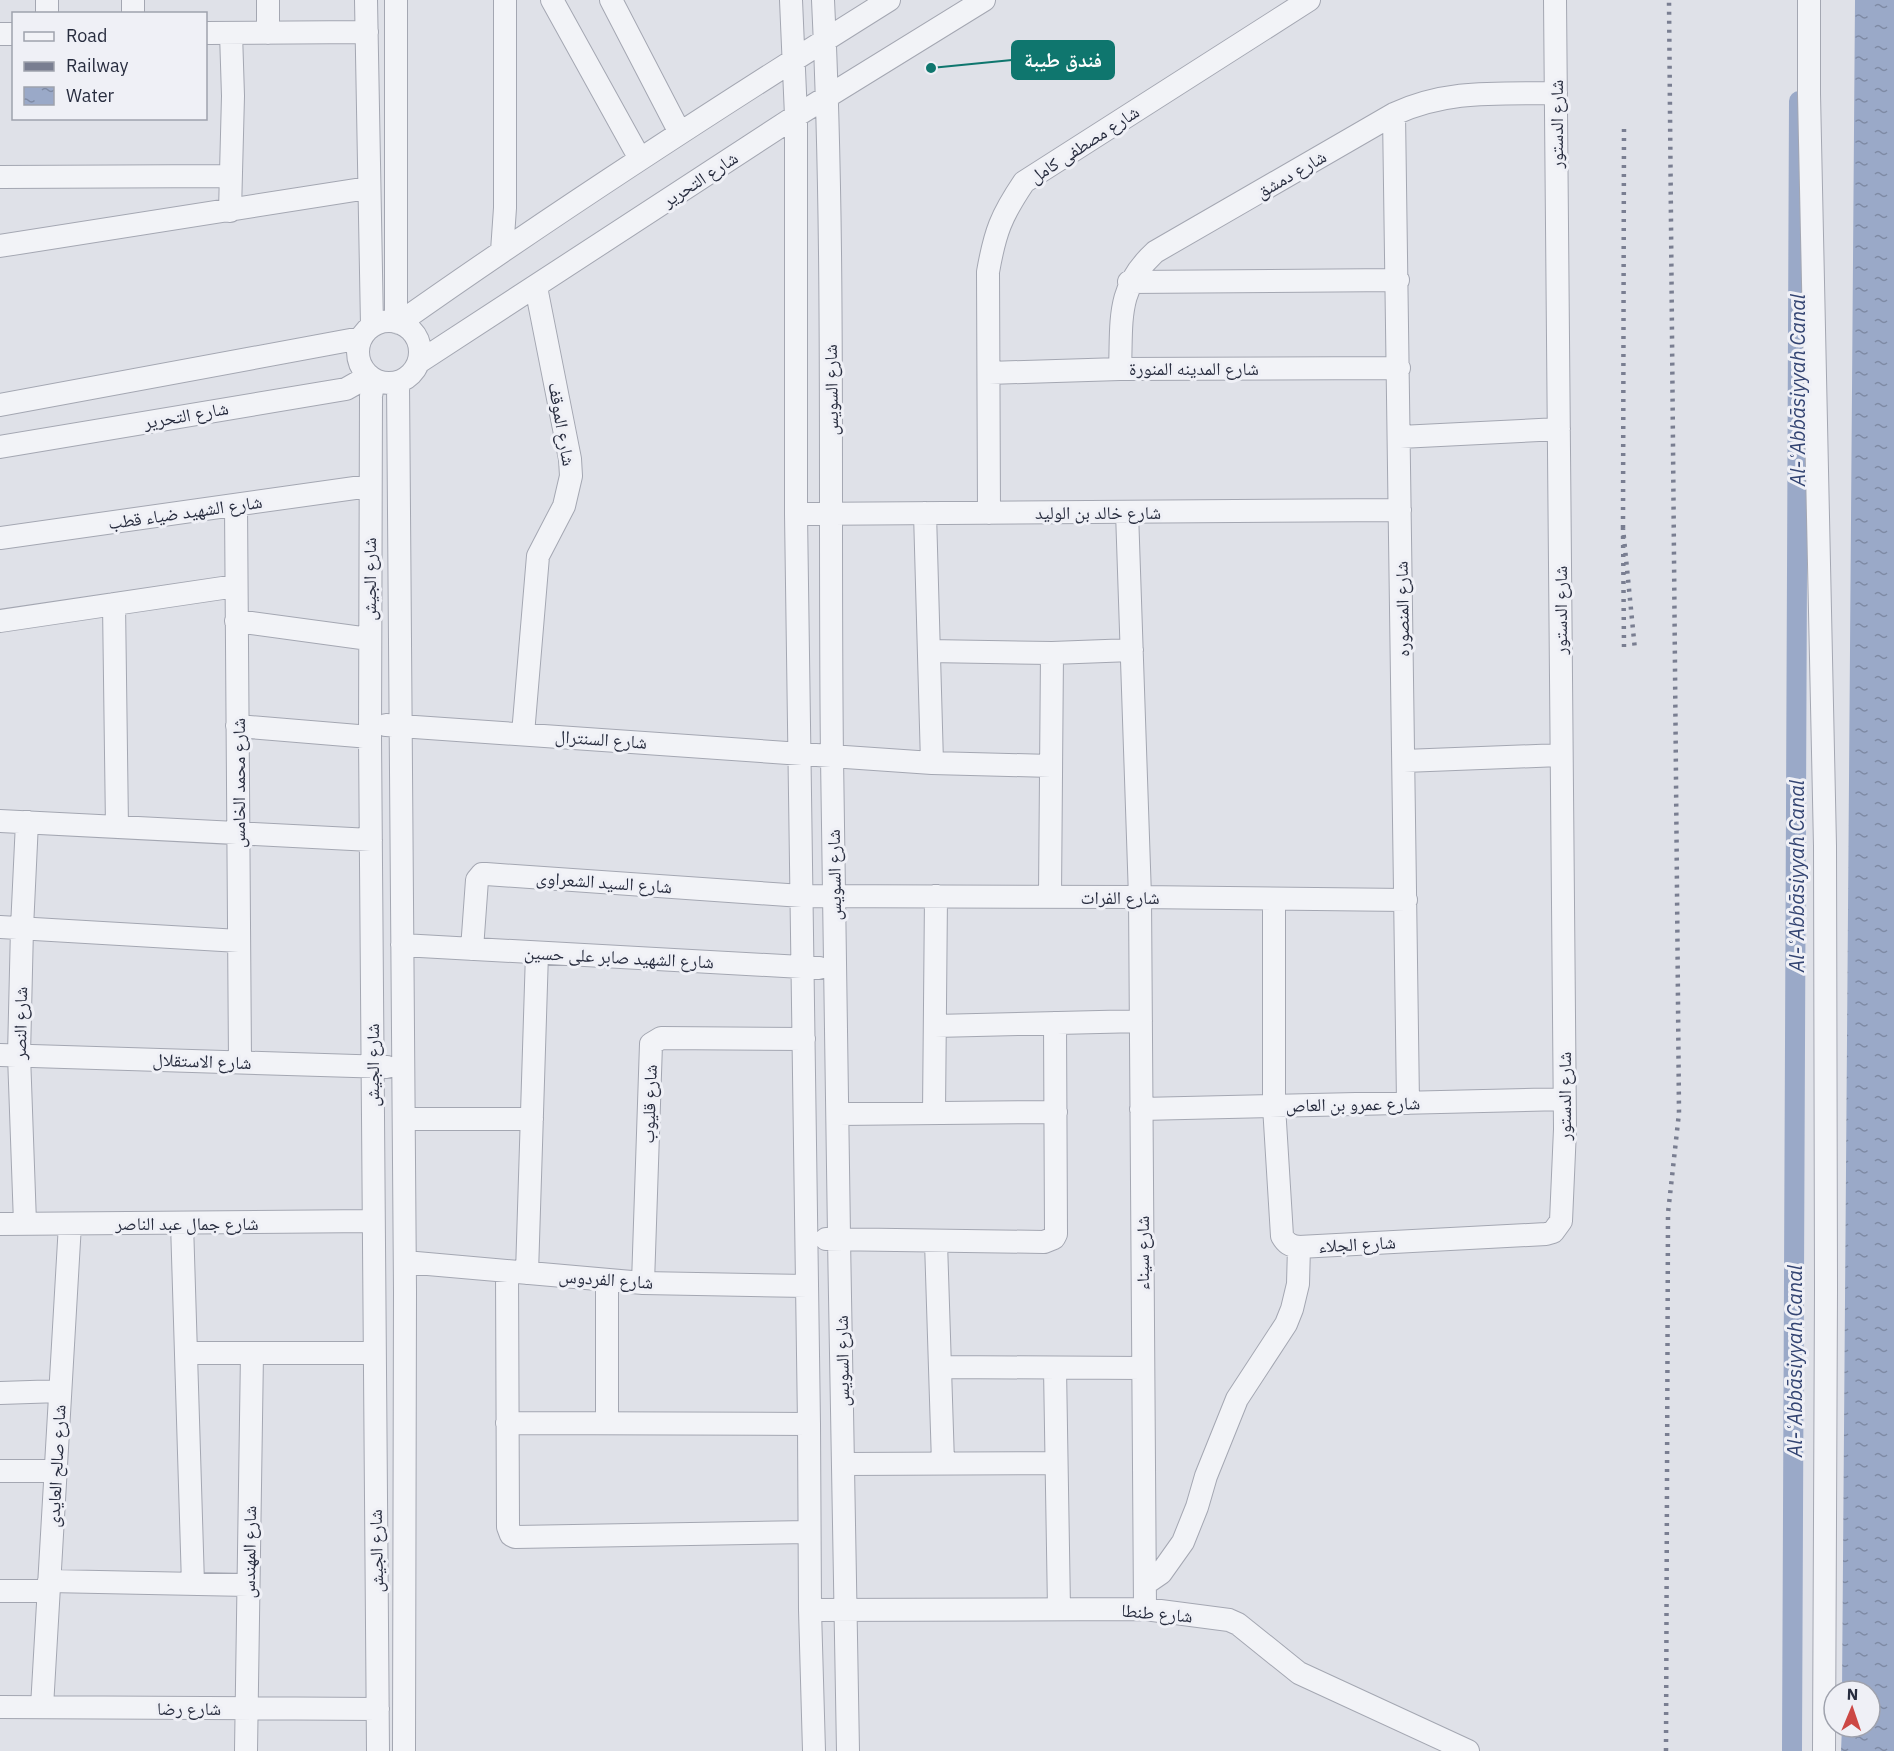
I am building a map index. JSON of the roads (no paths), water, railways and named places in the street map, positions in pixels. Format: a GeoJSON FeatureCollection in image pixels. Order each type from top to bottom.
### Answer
{"type":"FeatureCollection","features":[{"type":"Feature","properties":{"kind":"street"},"geometry":{"type":"LineString","coordinates":[[268,0],[268,33]]}},
{"type":"Feature","properties":{"kind":"street","name":"شارع الجيش"},"geometry":{"type":"LineString","coordinates":[[366,0],[368,188],[366,332],[358,355],[363,370],[372,378],[369,639],[378,1751]]}},
{"type":"Feature","properties":{"kind":"street"},"geometry":{"type":"LineString","coordinates":[[396,0],[398,322]]}},
{"type":"Feature","properties":{"kind":"street"},"geometry":{"type":"LineString","coordinates":[[502,251],[505,208],[505,0]]}},
{"type":"Feature","properties":{"kind":"street"},"geometry":{"type":"LineString","coordinates":[[552,0],[640,159]]}},
{"type":"Feature","properties":{"kind":"street"},"geometry":{"type":"LineString","coordinates":[[611,0],[680,133]]}},
{"type":"Feature","properties":{"kind":"street","name":"شارع السويس"},"geometry":{"type":"LineString","coordinates":[[791,0],[796,116],[796,514],[801,753],[810,1610],[814,1751]]}},
{"type":"Feature","properties":{"kind":"street","name":"شارع السويس"},"geometry":{"type":"LineString","coordinates":[[823,0],[828,96],[832,755],[848,1751]]}},
{"type":"Feature","properties":{"kind":"street"},"geometry":{"type":"LineString","coordinates":[[0,405],[366,332],[380,322],[398,322],[640,159],[889,0]]}},
{"type":"Feature","properties":{"kind":"street","name":"شارع التحرير"},"geometry":{"type":"LineString","coordinates":[[419,362],[796,116],[984,0]]}},
{"type":"Feature","properties":{"kind":"street","name":"شارع مصطفى كامل"},"geometry":{"type":"LineString","coordinates":[[989,513],[988,272],[993,240],[1006,209],[1024,182],[1309,0]]}},
{"type":"Feature","properties":{"kind":"street","name":"شارع الدستور"},"geometry":{"type":"LineString","coordinates":[[1555,0],[1564,1099],[1561,1221]]}},
{"type":"Feature","properties":{"kind":"street"},"geometry":{"type":"LineString","coordinates":[[1809,0],[1825,846],[1824,1751]]}},
{"type":"Feature","properties":{"kind":"street"},"geometry":{"type":"LineString","coordinates":[[207,33],[367,32]]}},
{"type":"Feature","properties":{"kind":"street"},"geometry":{"type":"LineString","coordinates":[[230,211],[233,96],[231,33]]}},
{"type":"Feature","properties":{"kind":"street","name":"شارع دمشق"},"geometry":{"type":"LineString","coordinates":[[1120,369],[1124,296],[1129,282],[1140,266],[1155,252],[1418,103],[1454,95],[1556,93]]}},
{"type":"Feature","properties":{"kind":"street","name":"شارع المنصوره"},"geometry":{"type":"LineString","coordinates":[[1395,114],[1408,1103]]}},
{"type":"Feature","properties":{"kind":"street"},"geometry":{"type":"LineString","coordinates":[[0,177],[230,176]]}},
{"type":"Feature","properties":{"kind":"street"},"geometry":{"type":"LineString","coordinates":[[0,246],[368,188]]}},
{"type":"Feature","properties":{"kind":"street"},"geometry":{"type":"LineString","coordinates":[[1129,282],[1398,280]]}},
{"type":"Feature","properties":{"kind":"street","name":"شارع الموقف"},"geometry":{"type":"LineString","coordinates":[[523,734],[538,556],[564,506],[571,476],[570,459],[536,287]]}},
{"type":"Feature","properties":{"kind":"street"},"geometry":{"type":"LineString","coordinates":[[372,378],[382,383],[398,382],[411,375],[419,362],[421,352],[415,334],[398,322]]}},
{"type":"Feature","properties":{"kind":"street","name":"شارع المدينه المنورة"},"geometry":{"type":"LineString","coordinates":[[989,373],[1120,369],[1399,368]]}},
{"type":"Feature","properties":{"kind":"street","name":"شارع التحرير"},"geometry":{"type":"LineString","coordinates":[[0,447],[346,388],[372,378]]}},
{"type":"Feature","properties":{"kind":"street","name":"شارع الجيش"},"geometry":{"type":"LineString","coordinates":[[398,382],[405,1262],[404,1751]]}},
{"type":"Feature","properties":{"kind":"street"},"geometry":{"type":"LineString","coordinates":[[1400,436],[1559,429]]}},
{"type":"Feature","properties":{"kind":"street","name":"شارع الشهيد ضياء قطب"},"geometry":{"type":"LineString","coordinates":[[0,538],[369,486]]}},
{"type":"Feature","properties":{"kind":"street","name":"شارع محمد الخامس"},"geometry":{"type":"LineString","coordinates":[[236,505],[240,1062]]}},
{"type":"Feature","properties":{"kind":"street","name":"شارع خالد بن الوليد"},"geometry":{"type":"LineString","coordinates":[[796,514],[1400,510]]}},
{"type":"Feature","properties":{"kind":"street","name":"شارع سيناء"},"geometry":{"type":"LineString","coordinates":[[1127,512],[1140,897],[1145,1609]]}},
{"type":"Feature","properties":{"kind":"street"},"geometry":{"type":"LineString","coordinates":[[925,513],[932,763]]}},
{"type":"Feature","properties":{"kind":"street"},"geometry":{"type":"LineString","coordinates":[[0,621],[236,586]]}},
{"type":"Feature","properties":{"kind":"street"},"geometry":{"type":"LineString","coordinates":[[114,604],[117,827]]}},
{"type":"Feature","properties":{"kind":"street"},"geometry":{"type":"LineString","coordinates":[[236,621],[369,639]]}},
{"type":"Feature","properties":{"kind":"street"},"geometry":{"type":"LineString","coordinates":[[929,651],[1052,653],[1132,650]]}},
{"type":"Feature","properties":{"kind":"street"},"geometry":{"type":"LineString","coordinates":[[1050,896],[1052,653]]}},
{"type":"Feature","properties":{"kind":"street","name":"شارع السنترال"},"geometry":{"type":"LineString","coordinates":[[237,726],[370,730],[401,726],[932,763],[1051,766]]}},
{"type":"Feature","properties":{"kind":"street"},"geometry":{"type":"LineString","coordinates":[[1404,760],[1560,755]]}},
{"type":"Feature","properties":{"kind":"street"},"geometry":{"type":"LineString","coordinates":[[0,821],[371,840]]}},
{"type":"Feature","properties":{"kind":"street","name":"شارع النصر"},"geometry":{"type":"LineString","coordinates":[[25,1223],[10,1055],[11,928],[27,822]]}},
{"type":"Feature","properties":{"kind":"street","name":"شارع السيد الشعراوى"},"geometry":{"type":"LineString","coordinates":[[472,949],[476,884],[483,874],[802,896]]}},
{"type":"Feature","properties":{"kind":"street","name":"شارع الفرات"},"geometry":{"type":"LineString","coordinates":[[802,896],[1406,900]]}},
{"type":"Feature","properties":{"kind":"street"},"geometry":{"type":"LineString","coordinates":[[933,1113],[936,896]]}},
{"type":"Feature","properties":{"kind":"street"},"geometry":{"type":"LineString","coordinates":[[1274,899],[1274,1106]]}},
{"type":"Feature","properties":{"kind":"street"},"geometry":{"type":"LineString","coordinates":[[11,928],[239,941]]}},
{"type":"Feature","properties":{"kind":"street","name":"شارع الشهيد صابر على حسين"},"geometry":{"type":"LineString","coordinates":[[402,945],[835,968]]}},
{"type":"Feature","properties":{"kind":"street"},"geometry":{"type":"LineString","coordinates":[[537,953],[532,1119],[517,1272],[507,1423],[508,1532],[515,1537],[809,1532]]}},
{"type":"Feature","properties":{"kind":"street"},"geometry":{"type":"LineString","coordinates":[[935,1026],[1141,1021]]}},
{"type":"Feature","properties":{"kind":"street"},"geometry":{"type":"LineString","coordinates":[[807,1239],[1049,1242],[1056,1233],[1055,1023]]}},
{"type":"Feature","properties":{"kind":"street","name":"شارع قليوب"},"geometry":{"type":"LineString","coordinates":[[643,1283],[651,1044],[661,1038],[804,1040]]}},
{"type":"Feature","properties":{"kind":"street","name":"شارع الاستقلال"},"geometry":{"type":"LineString","coordinates":[[10,1055],[403,1067]]}},
{"type":"Feature","properties":{"kind":"street","name":"شارع عمرو بن العاص"},"geometry":{"type":"LineString","coordinates":[[1141,1109],[1564,1099]]}},
{"type":"Feature","properties":{"kind":"street","name":"شارع الجلاء"},"geometry":{"type":"LineString","coordinates":[[1274,1106],[1282,1236],[1292,1246],[1546,1234],[1553,1232],[1561,1221]]}},
{"type":"Feature","properties":{"kind":"street"},"geometry":{"type":"LineString","coordinates":[[838,1114],[1056,1112]]}},
{"type":"Feature","properties":{"kind":"street"},"geometry":{"type":"LineString","coordinates":[[404,1119],[532,1119]]}},
{"type":"Feature","properties":{"kind":"street","name":"شارع جمال عبد الناصر"},"geometry":{"type":"LineString","coordinates":[[0,1224],[373,1221]]}},
{"type":"Feature","properties":{"kind":"street"},"geometry":{"type":"LineString","coordinates":[[182,1223],[193,1584]]}},
{"type":"Feature","properties":{"kind":"street","name":"شارع صالح العايدى"},"geometry":{"type":"LineString","coordinates":[[42,1707],[70,1224]]}},
{"type":"Feature","properties":{"kind":"street"},"geometry":{"type":"LineString","coordinates":[[936,1242],[942,1463]]}},
{"type":"Feature","properties":{"kind":"street"},"geometry":{"type":"LineString","coordinates":[[1145,1584],[1161,1573],[1183,1542],[1237,1399],[1286,1324],[1298,1284],[1299,1247]]}},
{"type":"Feature","properties":{"kind":"street","name":"شارع الفردوس"},"geometry":{"type":"LineString","coordinates":[[405,1262],[643,1283],[807,1286]]}},
{"type":"Feature","properties":{"kind":"street"},"geometry":{"type":"LineString","coordinates":[[607,1280],[607,1423]]}},
{"type":"Feature","properties":{"kind":"street"},"geometry":{"type":"LineString","coordinates":[[374,1291],[405,1291]]}},
{"type":"Feature","properties":{"kind":"street"},"geometry":{"type":"LineString","coordinates":[[186,1353],[374,1353]]}},
{"type":"Feature","properties":{"kind":"street","name":"شارع المهندس"},"geometry":{"type":"LineString","coordinates":[[246,1751],[252,1353]]}},
{"type":"Feature","properties":{"kind":"street"},"geometry":{"type":"LineString","coordinates":[[940,1367],[1143,1368]]}},
{"type":"Feature","properties":{"kind":"street"},"geometry":{"type":"LineString","coordinates":[[1055,1368],[1059,1609]]}},
{"type":"Feature","properties":{"kind":"street"},"geometry":{"type":"LineString","coordinates":[[0,1394],[60,1391]]}},
{"type":"Feature","properties":{"kind":"street"},"geometry":{"type":"LineString","coordinates":[[507,1423],[809,1425]]}},
{"type":"Feature","properties":{"kind":"street"},"geometry":{"type":"LineString","coordinates":[[843,1464],[1056,1463]]}},
{"type":"Feature","properties":{"kind":"street"},"geometry":{"type":"LineString","coordinates":[[0,1471],[55,1471]]}},
{"type":"Feature","properties":{"kind":"street"},"geometry":{"type":"LineString","coordinates":[[0,1591],[49,1586],[248,1585]]}},
{"type":"Feature","properties":{"kind":"street","name":"شارع طنطا"},"geometry":{"type":"LineString","coordinates":[[810,1610],[1145,1609],[1229,1620],[1238,1624],[1299,1673],[1468,1751]]}},
{"type":"Feature","properties":{"kind":"street","name":"شارع رضا"},"geometry":{"type":"LineString","coordinates":[[0,1707],[378,1709]]}},
{"type":"Feature","properties":{"kind":"water"},"geometry":{"type":"Polygon","coordinates":[[[1855,0],[1894,0],[1894,1751],[1841,1751],[1842,1739],[1882,1739],[1882,1679],[1842,1679],[1855,0]]]}},
{"type":"Feature","properties":{"kind":"waterway","name":"Al-ʿAbbāsiyyah Canal"},"geometry":{"type":"LineString","coordinates":[[1792,1751],[1799,101]]}},
{"type":"Feature","properties":{"kind":"railway"},"geometry":{"type":"LineString","coordinates":[[1666,1751],[1668,1213],[1679,1113],[1669,0]]}},
{"type":"Feature","properties":{"kind":"railway"},"geometry":{"type":"LineString","coordinates":[[1623,528],[1624,128]]}},
{"type":"Feature","properties":{"kind":"railway"},"geometry":{"type":"LineString","coordinates":[[1624,647],[1623,528],[1635,650]]}},
{"type":"Feature","properties":{"kind":"place","name":"فندق طيبة"},"geometry":{"type":"Point","coordinates":[931,68]}}]}
